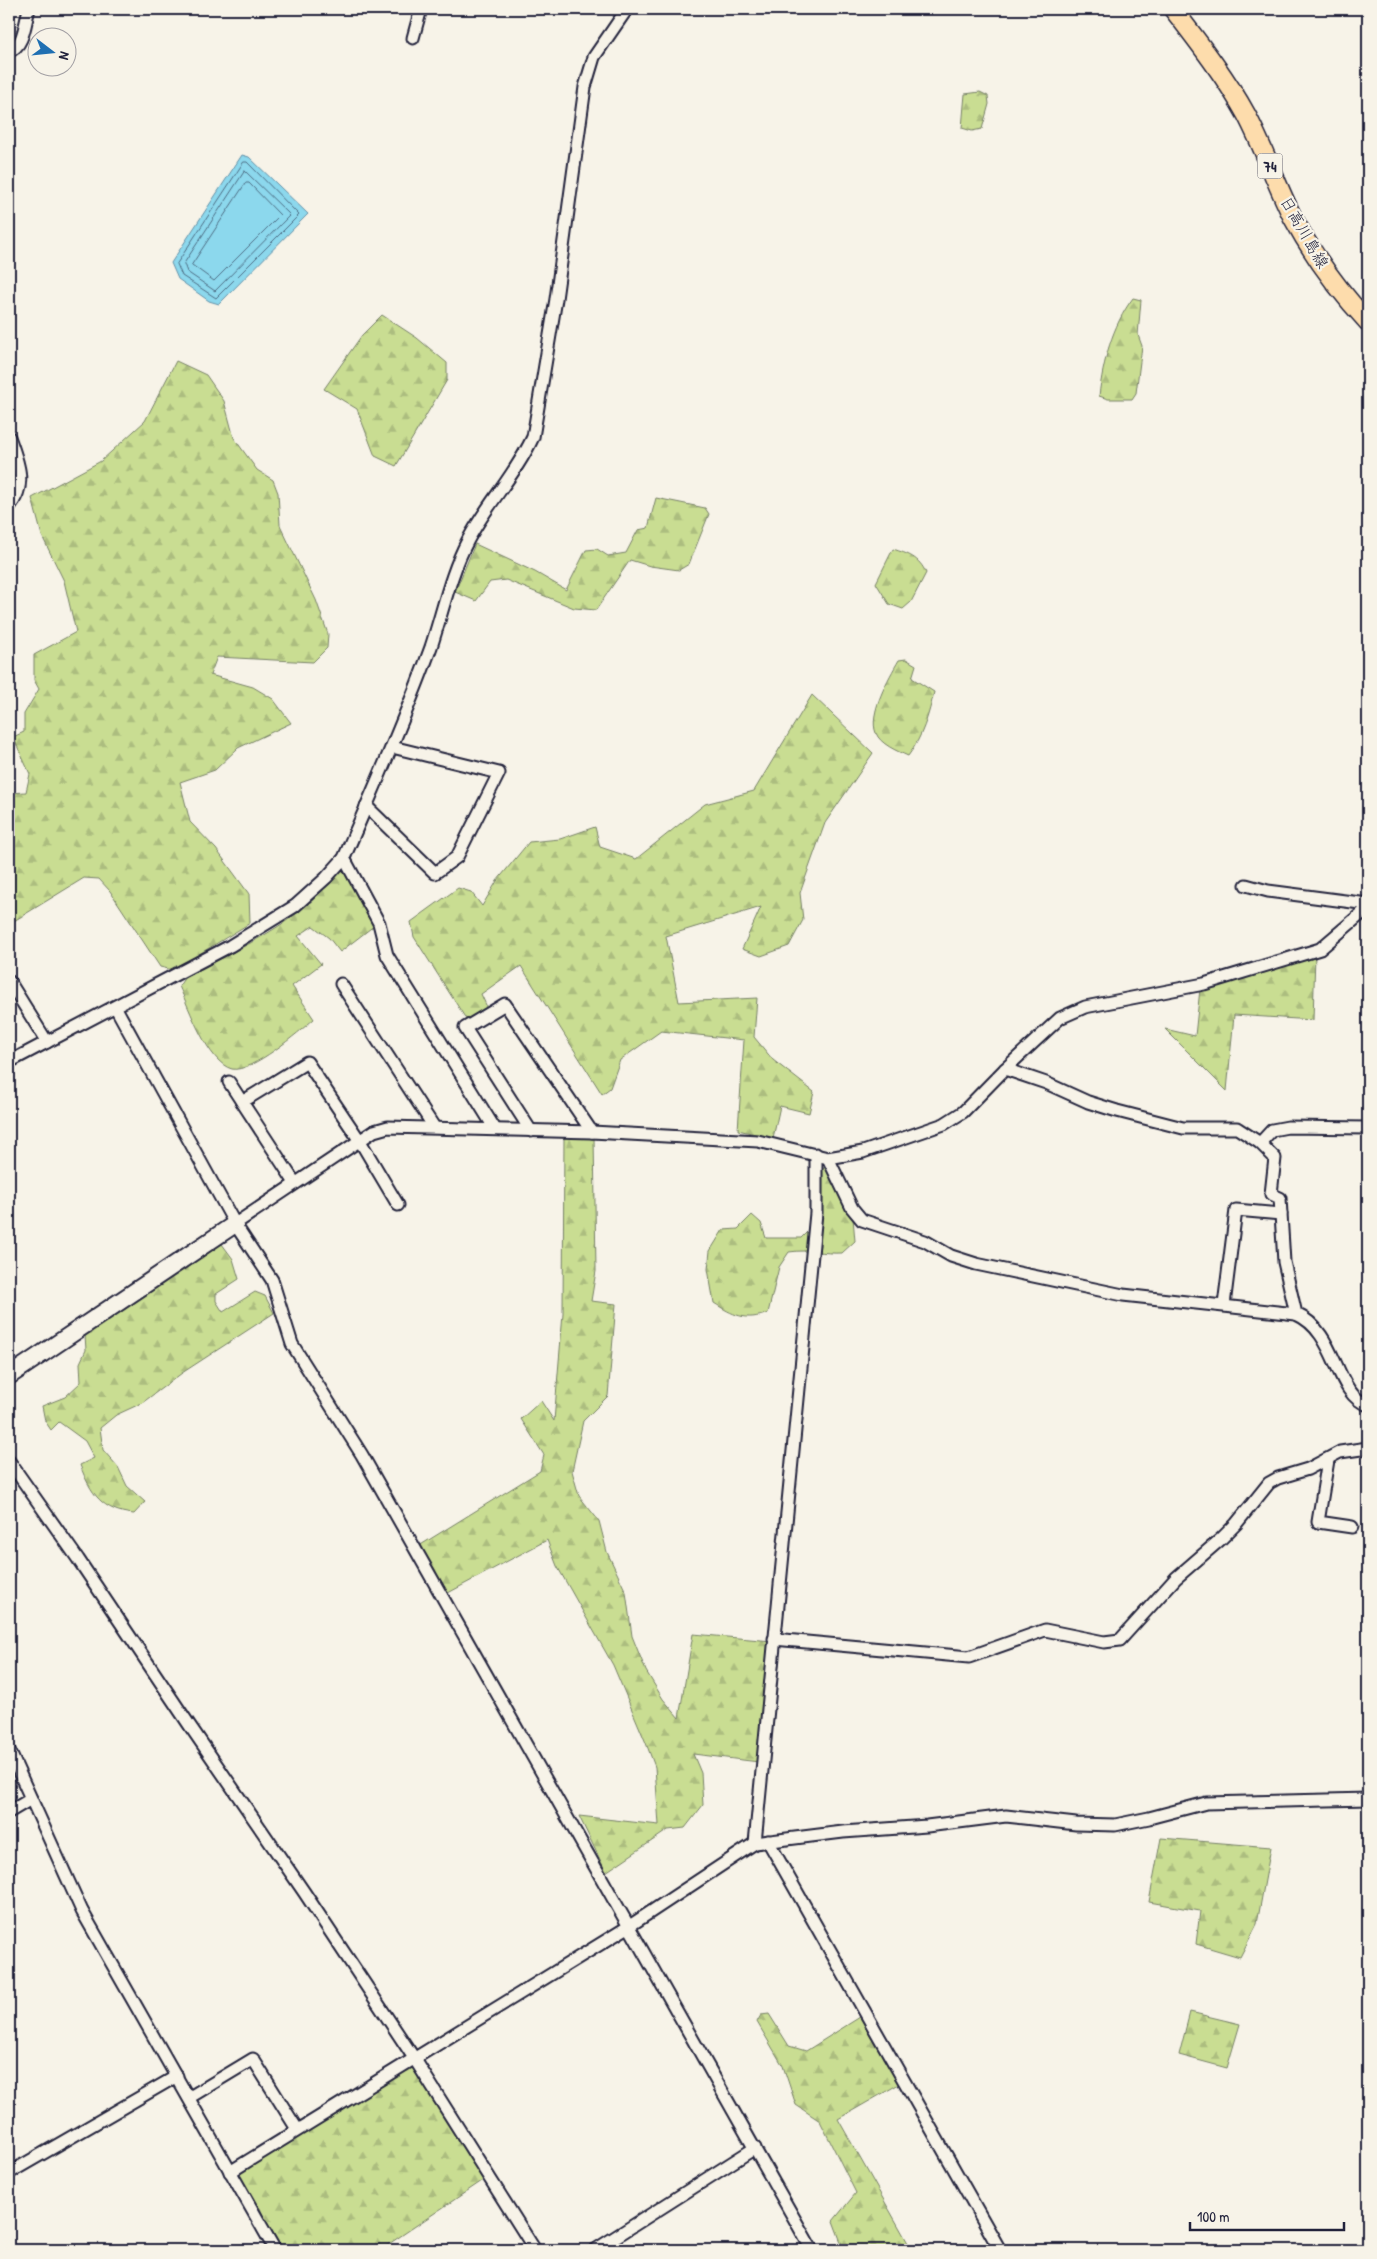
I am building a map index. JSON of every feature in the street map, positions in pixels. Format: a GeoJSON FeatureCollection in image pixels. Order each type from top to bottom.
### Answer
{"type":"FeatureCollection","features":[{"type":"Feature","properties":{"kind":"main road","name":"日高川島線"},"geometry":{"type":"LineString","coordinates":[[1172,9],[1223,75],[1247,116],[1294,219],[1321,263],[1352,305],[1368,322]]}},
{"type":"Feature","properties":{"kind":"street"},"geometry":{"type":"LineString","coordinates":[[9,51],[14,50],[20,44],[29,9]]}},
{"type":"Feature","properties":{"kind":"street"},"geometry":{"type":"LineString","coordinates":[[413,38],[421,9]]}},
{"type":"Feature","properties":{"kind":"street"},"geometry":{"type":"LineString","coordinates":[[9,1062],[116,1008],[230,946],[295,906],[326,878],[344,858],[392,747],[431,646],[450,582],[465,546],[524,458],[533,437],[556,299],[585,87],[594,57],[627,9]]}},
{"type":"Feature","properties":{"kind":"street"},"geometry":{"type":"LineString","coordinates":[[9,437],[17,460],[21,483],[14,501],[9,507]]}},
{"type":"Feature","properties":{"kind":"street"},"geometry":{"type":"LineString","coordinates":[[366,806],[435,874],[457,857],[499,773],[392,747]]}},
{"type":"Feature","properties":{"kind":"street"},"geometry":{"type":"LineString","coordinates":[[344,858],[379,923],[387,955],[495,1129]]}},
{"type":"Feature","properties":{"kind":"street"},"geometry":{"type":"LineString","coordinates":[[1246,885],[1268,892],[1368,906]]}},
{"type":"Feature","properties":{"kind":"street"},"geometry":{"type":"LineString","coordinates":[[9,1376],[360,1141],[388,1126],[592,1132],[758,1141],[828,1158],[863,1152],[944,1124],[963,1112],[1005,1069],[1060,1018],[1085,1007],[1204,984],[1320,949],[1368,906]]}},
{"type":"Feature","properties":{"kind":"street"},"geometry":{"type":"LineString","coordinates":[[9,981],[46,1042]]}},
{"type":"Feature","properties":{"kind":"street"},"geometry":{"type":"LineString","coordinates":[[341,984],[434,1127]]}},
{"type":"Feature","properties":{"kind":"street"},"geometry":{"type":"LineString","coordinates":[[531,1131],[465,1028],[505,1004],[592,1132]]}},
{"type":"Feature","properties":{"kind":"street"},"geometry":{"type":"LineString","coordinates":[[116,1008],[235,1224],[272,1280],[292,1344],[367,1463],[812,2250]]}},
{"type":"Feature","properties":{"kind":"street"},"geometry":{"type":"LineString","coordinates":[[242,1102],[307,1062],[360,1141],[398,1205]]}},
{"type":"Feature","properties":{"kind":"street"},"geometry":{"type":"LineString","coordinates":[[1005,1069],[1046,1083],[1088,1102],[1118,1111],[1183,1128],[1237,1128],[1260,1142],[1275,1158],[1271,1194],[1280,1198],[1284,1262],[1296,1314]]}},
{"type":"Feature","properties":{"kind":"street"},"geometry":{"type":"LineString","coordinates":[[229,1082],[295,1184]]}},
{"type":"Feature","properties":{"kind":"street"},"geometry":{"type":"LineString","coordinates":[[1260,1142],[1272,1130],[1288,1126],[1368,1128]]}},
{"type":"Feature","properties":{"kind":"street"},"geometry":{"type":"LineString","coordinates":[[755,1843],[816,1213],[816,1154]]}},
{"type":"Feature","properties":{"kind":"street"},"geometry":{"type":"LineString","coordinates":[[828,1158],[852,1208],[862,1220],[925,1242],[951,1256],[976,1264],[1123,1294],[1296,1314],[1313,1324],[1326,1341],[1352,1394],[1362,1403],[1368,1405]]}},
{"type":"Feature","properties":{"kind":"street"},"geometry":{"type":"LineString","coordinates":[[1224,1305],[1236,1210],[1280,1214]]}},
{"type":"Feature","properties":{"kind":"street"},"geometry":{"type":"LineString","coordinates":[[774,1639],[969,1657],[1045,1630],[1104,1642],[1120,1640],[1176,1578],[1236,1524],[1269,1483],[1278,1478],[1308,1469],[1340,1452],[1368,1448]]}},
{"type":"Feature","properties":{"kind":"street"},"geometry":{"type":"LineString","coordinates":[[1328,1460],[1318,1522],[1352,1527]]}},
{"type":"Feature","properties":{"kind":"street"},"geometry":{"type":"LineString","coordinates":[[9,1462],[304,1892],[414,2058],[535,2250]]}},
{"type":"Feature","properties":{"kind":"street"},"geometry":{"type":"LineString","coordinates":[[9,1750],[82,1910],[190,2097],[275,2250]]}},
{"type":"Feature","properties":{"kind":"street"},"geometry":{"type":"LineString","coordinates":[[9,1812],[31,1799]]}},
{"type":"Feature","properties":{"kind":"street"},"geometry":{"type":"LineString","coordinates":[[230,2172],[628,1927],[755,1843],[1006,1816],[1076,1824],[1115,1825],[1206,1803],[1368,1799]]}},
{"type":"Feature","properties":{"kind":"street"},"geometry":{"type":"LineString","coordinates":[[768,1841],[1000,2250]]}},
{"type":"Feature","properties":{"kind":"street"},"geometry":{"type":"LineString","coordinates":[[190,2097],[253,2059],[297,2130]]}},
{"type":"Feature","properties":{"kind":"street"},"geometry":{"type":"LineString","coordinates":[[9,2173],[177,2076]]}},
{"type":"Feature","properties":{"kind":"street"},"geometry":{"type":"LineString","coordinates":[[595,2250],[755,2148]]}},
{"type":"Feature","properties":{"kind":"green space"},"geometry":{"type":"Polygon","coordinates":[[[980,92],[988,96],[989,104],[982,129],[972,131],[962,128],[965,94],[980,92]]]}},
{"type":"Feature","properties":{"kind":"green space"},"geometry":{"type":"Polygon","coordinates":[[[1133,298],[1141,300],[1138,335],[1142,346],[1136,393],[1132,399],[1108,399],[1099,396],[1106,357],[1119,320],[1133,298]]]}},
{"type":"Feature","properties":{"kind":"green space"},"geometry":{"type":"Polygon","coordinates":[[[382,315],[417,338],[447,363],[447,380],[396,466],[375,456],[357,409],[324,389],[362,335],[382,315]]]}},
{"type":"Feature","properties":{"kind":"green space"},"geometry":{"type":"Polygon","coordinates":[[[176,361],[206,375],[224,401],[234,438],[257,470],[273,480],[278,493],[280,525],[316,600],[328,634],[327,648],[313,662],[217,657],[210,675],[253,687],[273,699],[291,723],[238,748],[215,770],[180,782],[190,822],[216,849],[249,894],[250,923],[173,970],[160,967],[110,891],[99,879],[84,878],[9,924],[9,793],[26,792],[30,774],[13,737],[24,732],[24,714],[39,689],[34,680],[34,655],[76,632],[64,581],[42,536],[32,498],[101,461],[145,421],[176,361]]]}},
{"type":"Feature","properties":{"kind":"green space"},"geometry":{"type":"Polygon","coordinates":[[[656,498],[705,508],[709,514],[689,564],[679,570],[650,566],[630,560],[596,610],[574,608],[506,580],[490,582],[476,601],[455,592],[475,544],[535,572],[566,590],[586,550],[597,549],[608,556],[626,553],[638,530],[648,528],[656,498]]]}},
{"type":"Feature","properties":{"kind":"green space"},"geometry":{"type":"Polygon","coordinates":[[[893,549],[916,560],[926,573],[911,602],[903,609],[889,604],[876,583],[893,549]]]}},
{"type":"Feature","properties":{"kind":"green space"},"geometry":{"type":"Polygon","coordinates":[[[906,659],[916,665],[912,678],[934,692],[924,726],[908,756],[881,741],[874,725],[877,706],[885,686],[899,660],[906,659]]]}},
{"type":"Feature","properties":{"kind":"green space"},"geometry":{"type":"Polygon","coordinates":[[[812,695],[873,753],[825,823],[800,893],[803,920],[789,946],[761,956],[742,949],[761,907],[666,936],[679,1002],[757,998],[754,1037],[773,1060],[814,1092],[809,1113],[780,1106],[773,1138],[738,1130],[744,1040],[661,1031],[620,1060],[610,1088],[602,1094],[521,966],[481,994],[486,1005],[485,1011],[466,1019],[414,937],[411,922],[458,888],[471,892],[482,906],[497,881],[529,842],[560,839],[595,827],[600,847],[636,859],[705,804],[754,791],[812,695]]]}},
{"type":"Feature","properties":{"kind":"green space"},"geometry":{"type":"Polygon","coordinates":[[[342,869],[375,925],[340,952],[329,938],[313,926],[298,936],[321,964],[292,986],[314,1019],[298,1033],[251,1065],[240,1069],[232,1069],[223,1065],[215,1057],[200,1034],[179,986],[185,977],[284,923],[313,900],[342,869]]]}},
{"type":"Feature","properties":{"kind":"green space"},"geometry":{"type":"Polygon","coordinates":[[[1315,954],[1313,1020],[1234,1015],[1227,1091],[1165,1029],[1195,1036],[1200,989],[1315,954]]]}},
{"type":"Feature","properties":{"kind":"green space"},"geometry":{"type":"Polygon","coordinates":[[[564,1136],[594,1137],[596,1271],[591,1301],[616,1304],[608,1396],[583,1421],[572,1471],[579,1496],[599,1521],[607,1552],[626,1592],[632,1636],[646,1671],[663,1699],[679,1718],[693,1634],[772,1641],[759,1762],[693,1754],[701,1773],[703,1805],[685,1828],[668,1830],[606,1872],[579,1816],[659,1825],[655,1767],[613,1665],[557,1566],[547,1540],[448,1593],[419,1546],[540,1471],[544,1455],[521,1419],[541,1401],[554,1421],[563,1314],[564,1136]]]}},
{"type":"Feature","properties":{"kind":"green space"},"geometry":{"type":"Polygon","coordinates":[[[827,1167],[853,1218],[855,1241],[842,1253],[789,1252],[779,1267],[768,1313],[753,1317],[740,1316],[714,1303],[708,1269],[710,1251],[723,1230],[738,1229],[752,1215],[761,1223],[766,1238],[801,1238],[807,1232],[819,1227],[821,1169],[827,1167]]]}},
{"type":"Feature","properties":{"kind":"green space"},"geometry":{"type":"Polygon","coordinates":[[[222,1244],[233,1259],[239,1279],[216,1294],[216,1301],[223,1312],[255,1292],[265,1296],[274,1313],[182,1373],[142,1403],[116,1415],[100,1428],[103,1450],[118,1467],[127,1486],[145,1502],[134,1514],[114,1509],[99,1499],[84,1475],[80,1465],[94,1458],[85,1441],[59,1422],[51,1430],[45,1421],[42,1406],[65,1397],[81,1382],[80,1363],[86,1350],[85,1335],[197,1257],[222,1244]]]}},
{"type":"Feature","properties":{"kind":"green space"},"geometry":{"type":"Polygon","coordinates":[[[1161,1838],[1271,1847],[1257,1924],[1240,1957],[1196,1944],[1200,1911],[1149,1902],[1161,1838]]]}},
{"type":"Feature","properties":{"kind":"green space"},"geometry":{"type":"Polygon","coordinates":[[[1190,2012],[1240,2024],[1227,2068],[1179,2055],[1190,2012]]]}},
{"type":"Feature","properties":{"kind":"green space"},"geometry":{"type":"Polygon","coordinates":[[[769,2014],[789,2046],[806,2051],[860,2017],[899,2084],[838,2119],[912,2250],[844,2250],[833,2221],[856,2193],[820,2121],[796,2105],[783,2066],[757,2022],[761,2015],[769,2014]]]}},
{"type":"Feature","properties":{"kind":"green space"},"geometry":{"type":"Polygon","coordinates":[[[411,2065],[485,2179],[380,2250],[282,2250],[270,2233],[260,2208],[247,2194],[238,2173],[366,2096],[411,2065]]]}},
{"type":"Feature","properties":{"kind":"water"},"geometry":{"type":"Polygon","coordinates":[[[242,155],[249,157],[308,214],[219,304],[209,301],[178,279],[171,263],[242,155]]]}}]}
